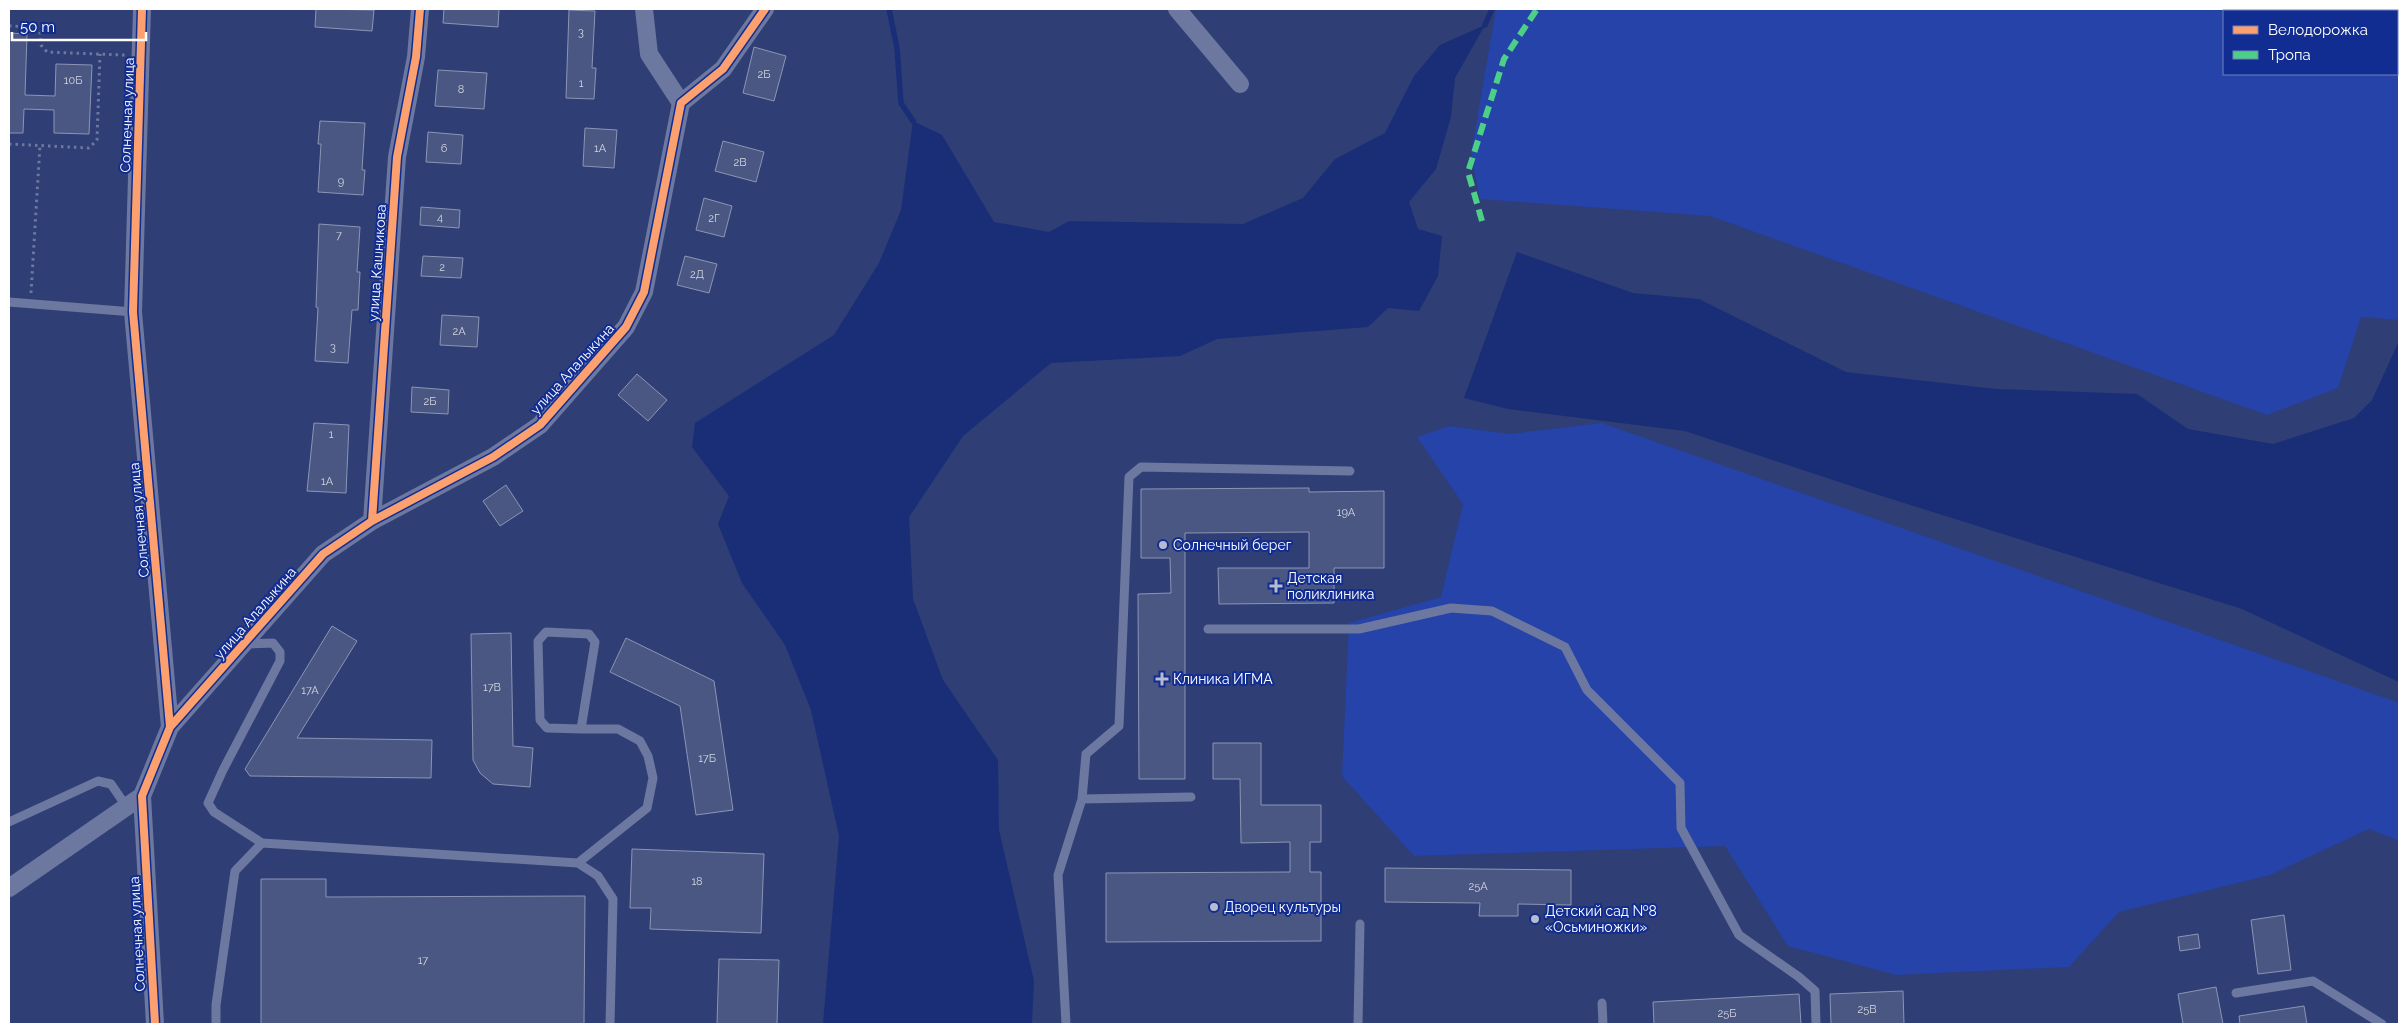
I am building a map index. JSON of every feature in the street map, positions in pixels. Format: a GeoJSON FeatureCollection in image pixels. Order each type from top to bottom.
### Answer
{"type":"FeatureCollection","features":[{"type":"Feature","properties":{"kind":"street","name":"Солнечная улица"},"geometry":{"type":"LineString","coordinates":[[142,9],[133,312],[170,727],[142,796],[155,1024]]}},
{"type":"Feature","properties":{"kind":"street","name":"улица Кашникова"},"geometry":{"type":"LineString","coordinates":[[372,520],[397,157],[416,57],[420,9]]}},
{"type":"Feature","properties":{"kind":"street"},"geometry":{"type":"LineString","coordinates":[[644,9],[649,54],[681,103],[723,68],[765,9]]}},
{"type":"Feature","properties":{"kind":"street"},"geometry":{"type":"LineString","coordinates":[[1177,9],[1240,84]]}},
{"type":"Feature","properties":{"kind":"street","name":"улица Алалыкина"},"geometry":{"type":"LineString","coordinates":[[170,727],[323,554],[372,520],[493,457],[540,424],[626,327],[644,292],[681,103]]}},
{"type":"Feature","properties":{"kind":"street"},"geometry":{"type":"LineString","coordinates":[[9,888],[142,796]]}},
{"type":"Feature","properties":{"kind":"lane"},"geometry":{"type":"LineString","coordinates":[[9,302],[133,312]]}},
{"type":"Feature","properties":{"kind":"lane"},"geometry":{"type":"LineString","coordinates":[[1066,1024],[1058,875],[1082,799],[1086,754],[1119,726],[1129,477],[1141,467],[1350,471]]}},
{"type":"Feature","properties":{"kind":"lane"},"geometry":{"type":"LineString","coordinates":[[1208,629],[1359,630],[1452,608],[1492,611],[1565,648],[1587,690],[1680,783],[1681,828],[1738,935],[1799,976],[1815,991],[1816,1024]]}},
{"type":"Feature","properties":{"kind":"lane"},"geometry":{"type":"LineString","coordinates":[[578,863],[647,808],[653,778],[648,756],[640,740],[618,729],[581,729],[547,728],[540,720],[538,641],[546,632],[589,634],[595,642],[581,729]]}},
{"type":"Feature","properties":{"kind":"lane"},"geometry":{"type":"LineString","coordinates":[[243,645],[273,643],[280,652],[280,661],[223,770],[208,803],[214,812],[262,844],[578,863],[598,876],[613,899],[610,1024]]}},
{"type":"Feature","properties":{"kind":"lane"},"geometry":{"type":"LineString","coordinates":[[9,822],[98,781],[112,784],[126,806]]}},
{"type":"Feature","properties":{"kind":"lane"},"geometry":{"type":"LineString","coordinates":[[1082,799],[1191,797]]}},
{"type":"Feature","properties":{"kind":"lane"},"geometry":{"type":"LineString","coordinates":[[216,1024],[216,1005],[235,871],[262,844]]}},
{"type":"Feature","properties":{"kind":"lane"},"geometry":{"type":"LineString","coordinates":[[1358,1024],[1360,924]]}},
{"type":"Feature","properties":{"kind":"lane"},"geometry":{"type":"LineString","coordinates":[[2236,992],[2313,981],[2382,1024]]}},
{"type":"Feature","properties":{"kind":"lane"},"geometry":{"type":"LineString","coordinates":[[1602,1003],[1603,1024]]}},
{"type":"Feature","properties":{"kind":"path"},"geometry":{"type":"LineString","coordinates":[[9,26],[33,27],[40,32],[41,46],[47,52],[141,56]]}},
{"type":"Feature","properties":{"kind":"path"},"geometry":{"type":"LineString","coordinates":[[9,144],[89,148],[97,140],[100,54]]}},
{"type":"Feature","properties":{"kind":"path"},"geometry":{"type":"LineString","coordinates":[[30,303],[40,146]]}},
{"type":"Feature","properties":{"kind":"shaded area"},"geometry":{"type":"Polygon","coordinates":[[[1496,9],[2399,9],[2399,320],[2361,317],[2338,388],[2267,415],[1710,216],[1480,199],[1471,154],[1496,9]]]}},
{"type":"Feature","properties":{"kind":"shaded area"},"geometry":{"type":"Polygon","coordinates":[[[1485,25],[1455,78],[1451,117],[1436,169],[1409,202],[1418,229],[1442,236],[1438,276],[1419,311],[1388,308],[1368,327],[1217,339],[1180,356],[1051,363],[963,436],[909,517],[913,599],[943,680],[998,760],[999,830],[1034,981],[1032,1024],[823,1024],[839,836],[811,710],[785,645],[742,583],[718,524],[729,496],[692,447],[695,423],[834,335],[879,263],[901,210],[913,121],[942,135],[994,222],[1049,232],[1069,221],[1243,224],[1303,198],[1335,159],[1385,133],[1414,76],[1440,45],[1485,25]]]}},
{"type":"Feature","properties":{"kind":"shaded area"},"geometry":{"type":"Polygon","coordinates":[[[1517,252],[1633,293],[1699,299],[1846,372],[1996,389],[2137,394],[2188,429],[2273,444],[2354,418],[2372,400],[2399,341],[2399,682],[2242,609],[1869,492],[1685,431],[1508,409],[1464,398],[1517,252]]]}},
{"type":"Feature","properties":{"kind":"shaded area"},"geometry":{"type":"Polygon","coordinates":[[[1602,423],[2397,702],[2399,704],[2399,841],[2369,829],[2270,875],[2119,912],[2069,967],[1896,975],[1788,946],[1725,846],[1414,856],[1342,776],[1349,623],[1441,597],[1463,504],[1417,437],[1449,426],[1510,434],[1602,423]]]}},
{"type":"Feature","properties":{"kind":"building"},"geometry":{"type":"Polygon","coordinates":[[[316,9],[374,10],[372,31],[315,27],[316,9]]]}},
{"type":"Feature","properties":{"kind":"building"},"geometry":{"type":"Polygon","coordinates":[[[444,9],[499,9],[498,27],[443,23],[444,9]]]}},
{"type":"Feature","properties":{"kind":"building"},"geometry":{"type":"Polygon","coordinates":[[[569,10],[595,11],[592,68],[596,68],[594,99],[566,98],[569,10]]]}},
{"type":"Feature","properties":{"kind":"building"},"geometry":{"type":"Polygon","coordinates":[[[9,33],[27,34],[25,95],[55,96],[56,64],[92,65],[89,134],[54,133],[54,110],[24,109],[23,133],[9,133],[9,33]]]}},
{"type":"Feature","properties":{"kind":"building"},"geometry":{"type":"Polygon","coordinates":[[[754,47],[786,56],[774,101],[743,93],[754,47]]]}},
{"type":"Feature","properties":{"kind":"building"},"geometry":{"type":"Polygon","coordinates":[[[438,70],[487,73],[484,109],[435,106],[438,70]]]}},
{"type":"Feature","properties":{"kind":"building"},"geometry":{"type":"Polygon","coordinates":[[[320,121],[365,123],[362,170],[365,170],[363,195],[318,192],[321,144],[318,144],[320,121]]]}},
{"type":"Feature","properties":{"kind":"building"},"geometry":{"type":"Polygon","coordinates":[[[585,128],[617,130],[614,168],[583,166],[585,128]]]}},
{"type":"Feature","properties":{"kind":"building"},"geometry":{"type":"Polygon","coordinates":[[[428,132],[463,135],[461,164],[426,162],[428,132]]]}},
{"type":"Feature","properties":{"kind":"building"},"geometry":{"type":"Polygon","coordinates":[[[723,141],[764,152],[756,182],[715,171],[723,141]]]}},
{"type":"Feature","properties":{"kind":"building"},"geometry":{"type":"Polygon","coordinates":[[[704,198],[732,206],[724,237],[696,230],[704,198]]]}},
{"type":"Feature","properties":{"kind":"building"},"geometry":{"type":"Polygon","coordinates":[[[421,207],[460,210],[459,228],[420,225],[421,207]]]}},
{"type":"Feature","properties":{"kind":"building"},"geometry":{"type":"Polygon","coordinates":[[[319,224],[360,227],[357,272],[360,272],[358,310],[352,310],[348,363],[315,361],[319,224]]]}},
{"type":"Feature","properties":{"kind":"building"},"geometry":{"type":"Polygon","coordinates":[[[423,256],[463,258],[461,278],[421,276],[423,256]]]}},
{"type":"Feature","properties":{"kind":"building"},"geometry":{"type":"Polygon","coordinates":[[[685,256],[717,264],[709,293],[677,285],[685,256]]]}},
{"type":"Feature","properties":{"kind":"building"},"geometry":{"type":"Polygon","coordinates":[[[442,315],[479,317],[477,347],[440,345],[442,315]]]}},
{"type":"Feature","properties":{"kind":"building"},"geometry":{"type":"Polygon","coordinates":[[[637,374],[667,400],[648,421],[618,395],[637,374]]]}},
{"type":"Feature","properties":{"kind":"building"},"geometry":{"type":"Polygon","coordinates":[[[412,387],[449,390],[448,414],[411,412],[412,387]]]}},
{"type":"Feature","properties":{"kind":"building"},"geometry":{"type":"Polygon","coordinates":[[[314,423],[349,425],[346,493],[307,491],[314,423]]]}},
{"type":"Feature","properties":{"kind":"building"},"geometry":{"type":"Polygon","coordinates":[[[506,485],[523,511],[500,526],[483,501],[506,485]]]}},
{"type":"Feature","properties":{"kind":"building"},"geometry":{"type":"Polygon","coordinates":[[[1309,488],[1309,492],[1384,491],[1384,568],[1334,568],[1334,603],[1219,604],[1218,568],[1309,568],[1309,532],[1185,533],[1185,779],[1139,779],[1138,594],[1171,593],[1170,558],[1141,558],[1141,489],[1309,488]]]}},
{"type":"Feature","properties":{"kind":"building"},"geometry":{"type":"Polygon","coordinates":[[[332,626],[357,641],[297,738],[432,740],[431,778],[250,776],[245,769],[332,626]]]}},
{"type":"Feature","properties":{"kind":"building"},"geometry":{"type":"Polygon","coordinates":[[[511,633],[513,746],[533,748],[530,787],[493,784],[480,773],[473,760],[471,634],[511,633]]]}},
{"type":"Feature","properties":{"kind":"building"},"geometry":{"type":"Polygon","coordinates":[[[626,638],[714,681],[733,810],[696,815],[680,706],[610,672],[626,638]]]}},
{"type":"Feature","properties":{"kind":"building","name":"Дворец культуры"},"geometry":{"type":"Polygon","coordinates":[[[1213,743],[1261,743],[1261,805],[1321,805],[1321,842],[1310,842],[1310,872],[1321,872],[1321,941],[1106,942],[1106,873],[1290,872],[1290,842],[1241,843],[1240,779],[1213,779],[1213,743]]]}},
{"type":"Feature","properties":{"kind":"building"},"geometry":{"type":"Polygon","coordinates":[[[632,849],[764,854],[761,933],[650,929],[651,908],[630,908],[632,849]]]}},
{"type":"Feature","properties":{"kind":"building"},"geometry":{"type":"Polygon","coordinates":[[[1385,868],[1571,870],[1571,905],[1518,904],[1518,916],[1479,916],[1480,903],[1385,902],[1385,868]]]}},
{"type":"Feature","properties":{"kind":"building"},"geometry":{"type":"Polygon","coordinates":[[[261,879],[326,879],[326,897],[585,896],[584,1024],[261,1024],[261,879]]]}},
{"type":"Feature","properties":{"kind":"building"},"geometry":{"type":"Polygon","coordinates":[[[2284,915],[2291,970],[2258,974],[2251,920],[2284,915]]]}},
{"type":"Feature","properties":{"kind":"building"},"geometry":{"type":"Polygon","coordinates":[[[2198,934],[2200,948],[2180,951],[2178,937],[2198,934]]]}},
{"type":"Feature","properties":{"kind":"building"},"geometry":{"type":"Polygon","coordinates":[[[719,959],[779,960],[777,1024],[717,1024],[719,959]]]}},
{"type":"Feature","properties":{"kind":"building"},"geometry":{"type":"Polygon","coordinates":[[[2216,987],[2223,1024],[2183,1024],[2178,994],[2216,987]]]}},
{"type":"Feature","properties":{"kind":"building"},"geometry":{"type":"Polygon","coordinates":[[[1903,991],[1904,1024],[1831,1024],[1830,994],[1903,991]]]}},
{"type":"Feature","properties":{"kind":"building"},"geometry":{"type":"Polygon","coordinates":[[[1799,994],[1801,1024],[1654,1024],[1653,1002],[1799,994]]]}},
{"type":"Feature","properties":{"kind":"building"},"geometry":{"type":"Polygon","coordinates":[[[2304,1006],[2307,1024],[2240,1024],[2239,1016],[2304,1006]]]}},
{"type":"Feature","properties":{"kind":"waterway"},"geometry":{"type":"LineString","coordinates":[[889,9],[897,48],[901,103],[913,121]]}},
{"type":"Feature","properties":{"kind":"waterway"},"geometry":{"type":"LineString","coordinates":[[1485,25],[1492,9]]}},
{"type":"Feature","properties":{"kind":"marked path"},"geometry":{"type":"LineString","coordinates":[[1482,221],[1468,172],[1504,59],[1537,9]]}},
{"type":"Feature","properties":{"kind":"cycle path"},"geometry":{"type":"LineString","coordinates":[[142,9],[133,312],[170,727],[142,796],[155,1024]]}},
{"type":"Feature","properties":{"kind":"cycle path"},"geometry":{"type":"LineString","coordinates":[[372,521],[397,157],[416,57],[420,9]]}},
{"type":"Feature","properties":{"kind":"cycle path"},"geometry":{"type":"LineString","coordinates":[[170,727],[323,554],[372,521],[493,457],[540,425],[626,327],[644,292],[681,103],[723,69],[765,9]]}},
{"type":"Feature","properties":{"kind":"place","name":"Солнечный берег"},"geometry":{"type":"Point","coordinates":[1163,545]}},
{"type":"Feature","properties":{"kind":"place","name":"Детская поликлиника"},"geometry":{"type":"Point","coordinates":[1276,586]}},
{"type":"Feature","properties":{"kind":"place","name":"Клиника ИГМА"},"geometry":{"type":"Point","coordinates":[1162,679]}},
{"type":"Feature","properties":{"kind":"place","name":"Дворец культуры"},"geometry":{"type":"Point","coordinates":[1214,907]}},
{"type":"Feature","properties":{"kind":"place","name":"Детский сад №8 «Осьминожки»"},"geometry":{"type":"Point","coordinates":[1535,919]}}]}
